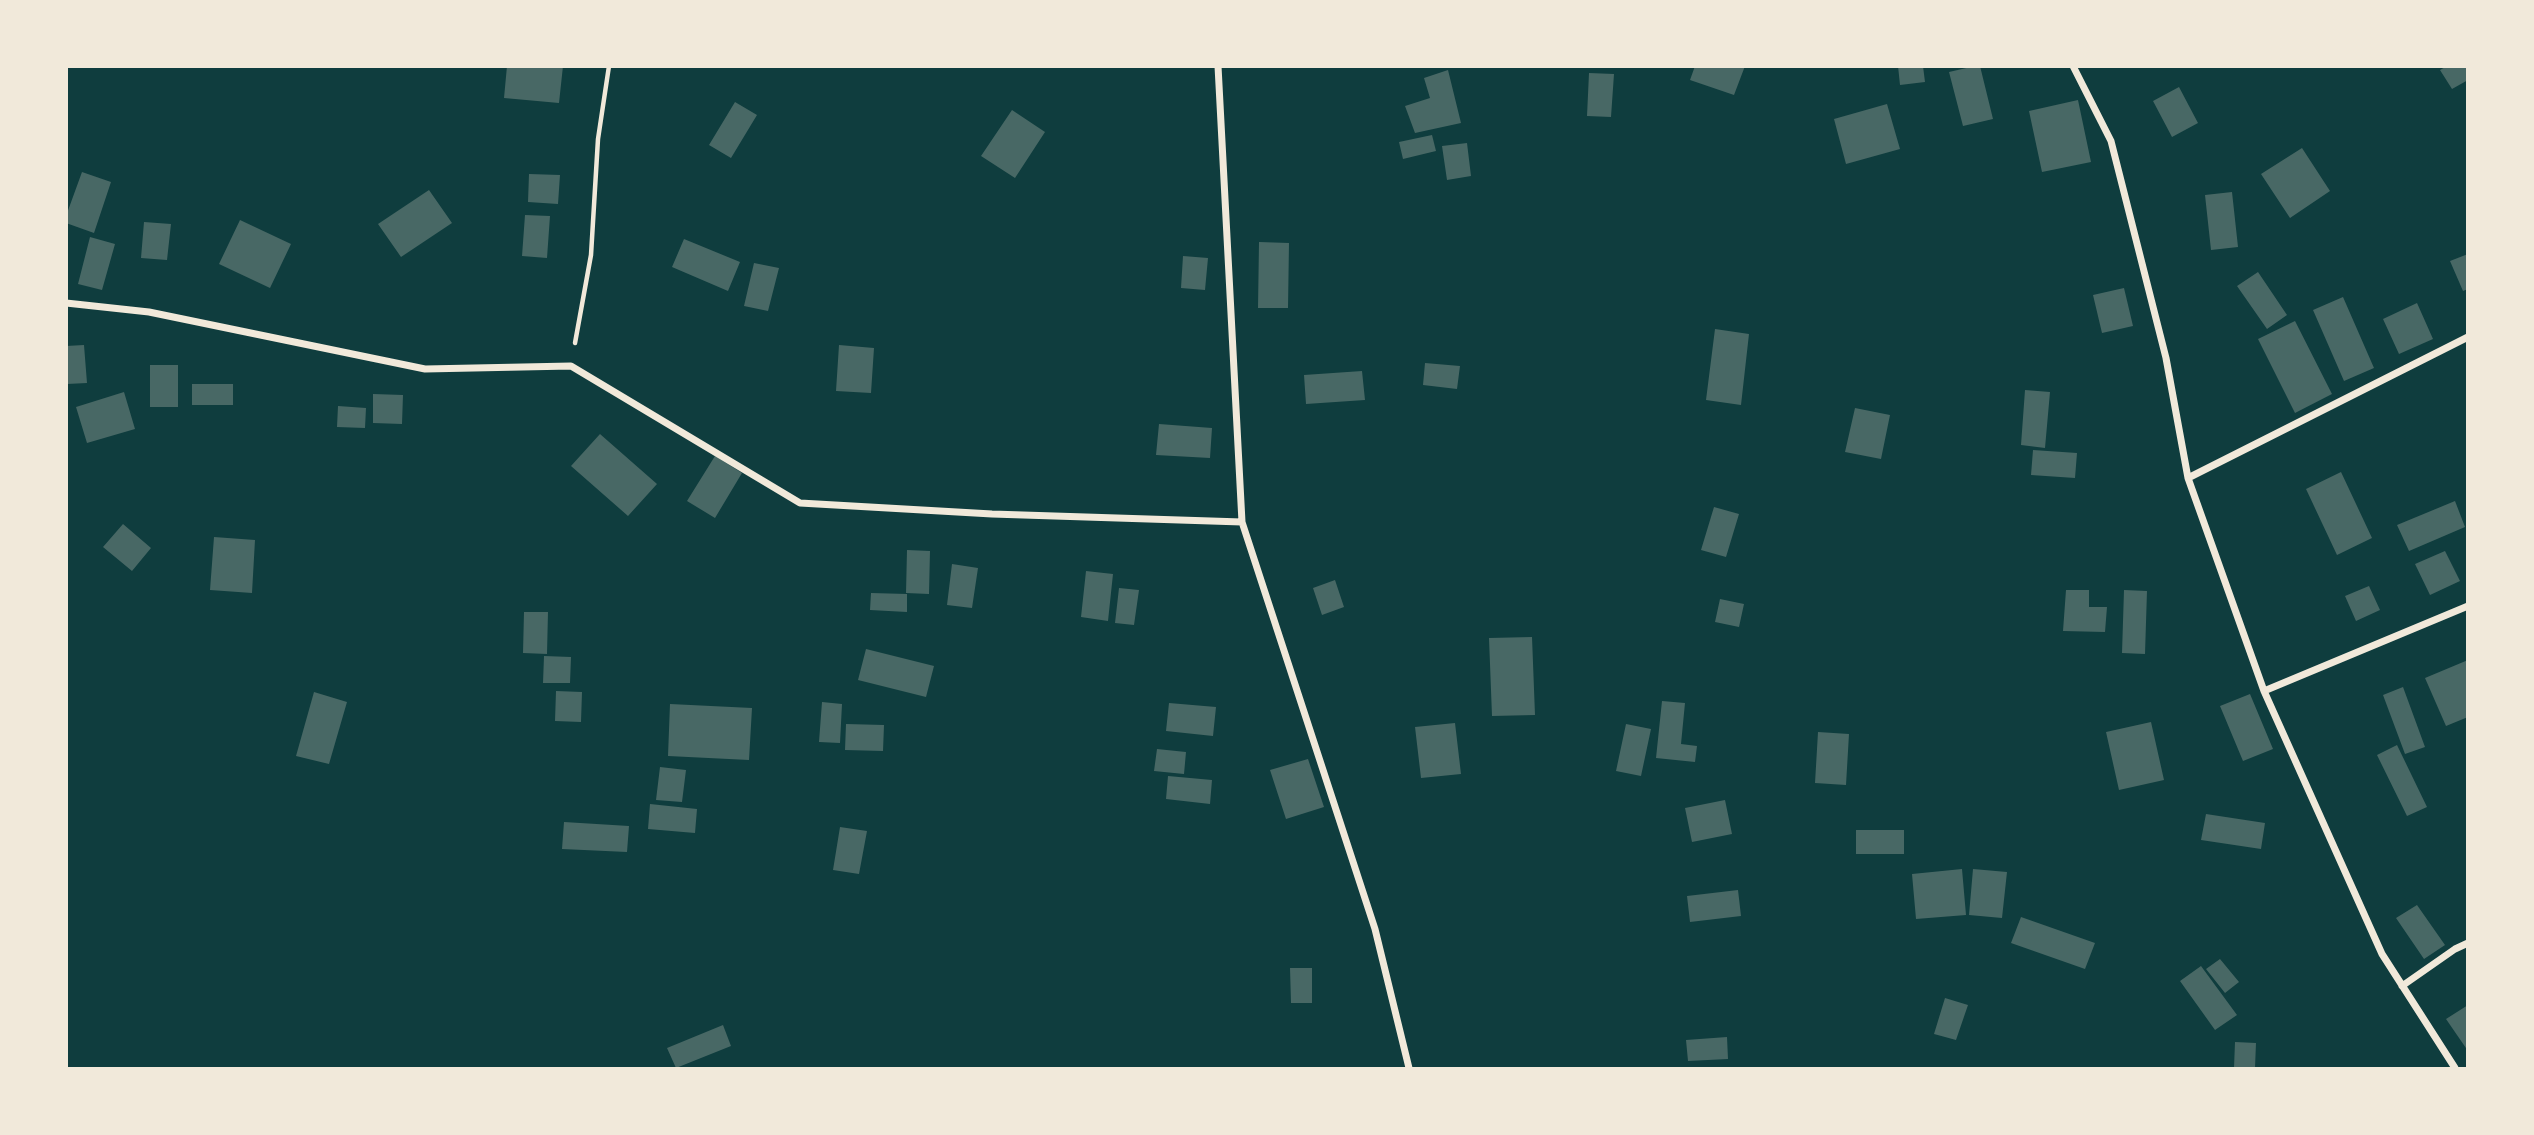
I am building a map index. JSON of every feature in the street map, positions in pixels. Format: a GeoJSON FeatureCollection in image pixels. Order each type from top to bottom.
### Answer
{"type":"FeatureCollection","features":[{"type":"Feature","properties":{"kind":"street"},"geometry":{"type":"LineString","coordinates":[[1218,66],[1242,522],[1375,929],[1409,1069]]}},
{"type":"Feature","properties":{"kind":"street"},"geometry":{"type":"LineString","coordinates":[[2073,66],[2112,141],[2166,358],[2188,478],[2264,691],[2382,954],[2455,1069]]}},
{"type":"Feature","properties":{"kind":"street"},"geometry":{"type":"LineString","coordinates":[[66,303],[149,312],[425,369],[570,366],[800,503],[992,514],[1242,522]]}},
{"type":"Feature","properties":{"kind":"street"},"geometry":{"type":"LineString","coordinates":[[2188,478],[2468,337]]}},
{"type":"Feature","properties":{"kind":"street"},"geometry":{"type":"LineString","coordinates":[[2264,691],[2468,606]]}},
{"type":"Feature","properties":{"kind":"street"},"geometry":{"type":"LineString","coordinates":[[2402,986],[2468,943]]}},
{"type":"Feature","properties":{"kind":"path"},"geometry":{"type":"LineString","coordinates":[[570,366],[591,255],[598,139],[609,66]]}},
{"type":"Feature","properties":{"kind":"building"},"geometry":{"type":"Polygon","coordinates":[[[507,66],[563,66],[559,103],[504,98],[507,66]]]}},
{"type":"Feature","properties":{"kind":"building"},"geometry":{"type":"Polygon","coordinates":[[[1695,66],[1745,66],[1734,95],[1690,80],[1695,66]]]}},
{"type":"Feature","properties":{"kind":"building"},"geometry":{"type":"Polygon","coordinates":[[[1898,66],[1923,66],[1925,82],[1900,85],[1898,66]]]}},
{"type":"Feature","properties":{"kind":"building"},"geometry":{"type":"Polygon","coordinates":[[[1980,66],[1993,119],[1963,126],[1949,72],[1980,66]]]}},
{"type":"Feature","properties":{"kind":"building"},"geometry":{"type":"Polygon","coordinates":[[[2447,66],[2468,66],[2468,80],[2452,89],[2440,70],[2447,66]]]}},
{"type":"Feature","properties":{"kind":"building"},"geometry":{"type":"Polygon","coordinates":[[[1448,70],[1461,123],[1415,133],[1405,106],[1430,98],[1424,78],[1448,70]]]}},
{"type":"Feature","properties":{"kind":"building"},"geometry":{"type":"Polygon","coordinates":[[[1589,73],[1614,74],[1611,117],[1587,116],[1589,73]]]}},
{"type":"Feature","properties":{"kind":"building"},"geometry":{"type":"Polygon","coordinates":[[[2179,87],[2198,123],[2172,137],[2153,101],[2179,87]]]}},
{"type":"Feature","properties":{"kind":"building"},"geometry":{"type":"Polygon","coordinates":[[[2078,100],[2091,162],[2042,172],[2029,111],[2078,100]]]}},
{"type":"Feature","properties":{"kind":"building"},"geometry":{"type":"Polygon","coordinates":[[[735,102],[757,115],[731,158],[709,145],[735,102]]]}},
{"type":"Feature","properties":{"kind":"building"},"geometry":{"type":"Polygon","coordinates":[[[1887,104],[1900,149],[1846,164],[1834,119],[1887,104]]]}},
{"type":"Feature","properties":{"kind":"building"},"geometry":{"type":"Polygon","coordinates":[[[1012,110],[1045,132],[1015,178],[981,156],[1012,110]]]}},
{"type":"Feature","properties":{"kind":"building"},"geometry":{"type":"Polygon","coordinates":[[[1432,135],[1436,151],[1403,159],[1399,142],[1432,135]]]}},
{"type":"Feature","properties":{"kind":"building"},"geometry":{"type":"Polygon","coordinates":[[[1467,143],[1471,176],[1447,180],[1442,146],[1467,143]]]}},
{"type":"Feature","properties":{"kind":"building"},"geometry":{"type":"Polygon","coordinates":[[[2302,148],[2330,191],[2290,218],[2261,174],[2302,148]]]}},
{"type":"Feature","properties":{"kind":"building"},"geometry":{"type":"Polygon","coordinates":[[[82,172],[111,182],[94,233],[66,223],[82,172]]]}},
{"type":"Feature","properties":{"kind":"building"},"geometry":{"type":"Polygon","coordinates":[[[529,174],[560,175],[558,204],[528,202],[529,174]]]}},
{"type":"Feature","properties":{"kind":"building"},"geometry":{"type":"Polygon","coordinates":[[[429,190],[452,223],[401,257],[378,224],[429,190]]]}},
{"type":"Feature","properties":{"kind":"building"},"geometry":{"type":"Polygon","coordinates":[[[2232,192],[2238,247],[2211,250],[2205,195],[2232,192]]]}},
{"type":"Feature","properties":{"kind":"building"},"geometry":{"type":"Polygon","coordinates":[[[525,215],[550,216],[547,258],[522,256],[525,215]]]}},
{"type":"Feature","properties":{"kind":"building"},"geometry":{"type":"Polygon","coordinates":[[[240,220],[291,244],[270,288],[219,264],[240,220]]]}},
{"type":"Feature","properties":{"kind":"building"},"geometry":{"type":"Polygon","coordinates":[[[144,222],[171,224],[167,260],[141,258],[144,222]]]}},
{"type":"Feature","properties":{"kind":"building"},"geometry":{"type":"Polygon","coordinates":[[[90,237],[115,244],[102,290],[78,284],[90,237]]]}},
{"type":"Feature","properties":{"kind":"building"},"geometry":{"type":"Polygon","coordinates":[[[684,239],[740,262],[728,291],[672,267],[684,239]]]}},
{"type":"Feature","properties":{"kind":"building"},"geometry":{"type":"Polygon","coordinates":[[[1259,242],[1289,243],[1288,308],[1258,308],[1259,242]]]}},
{"type":"Feature","properties":{"kind":"building"},"geometry":{"type":"Polygon","coordinates":[[[2468,254],[2468,289],[2463,291],[2450,261],[2468,254]]]}},
{"type":"Feature","properties":{"kind":"building"},"geometry":{"type":"Polygon","coordinates":[[[1183,256],[1208,258],[1205,290],[1181,288],[1183,256]]]}},
{"type":"Feature","properties":{"kind":"building"},"geometry":{"type":"Polygon","coordinates":[[[754,263],[779,268],[768,311],[744,306],[754,263]]]}},
{"type":"Feature","properties":{"kind":"building"},"geometry":{"type":"Polygon","coordinates":[[[2258,272],[2287,315],[2267,329],[2237,286],[2258,272]]]}},
{"type":"Feature","properties":{"kind":"building"},"geometry":{"type":"Polygon","coordinates":[[[2124,288],[2133,326],[2102,333],[2093,295],[2124,288]]]}},
{"type":"Feature","properties":{"kind":"building"},"geometry":{"type":"Polygon","coordinates":[[[2343,297],[2374,368],[2344,381],[2313,310],[2343,297]]]}},
{"type":"Feature","properties":{"kind":"building"},"geometry":{"type":"Polygon","coordinates":[[[2417,303],[2433,339],[2399,354],[2383,319],[2417,303]]]}},
{"type":"Feature","properties":{"kind":"building"},"geometry":{"type":"Polygon","coordinates":[[[2295,321],[2332,394],[2295,413],[2258,339],[2295,321]]]}},
{"type":"Feature","properties":{"kind":"building"},"geometry":{"type":"Polygon","coordinates":[[[1715,329],[1749,334],[1741,405],[1706,400],[1715,329]]]}},
{"type":"Feature","properties":{"kind":"building"},"geometry":{"type":"Polygon","coordinates":[[[84,345],[87,383],[67,384],[66,346],[84,345]]]}},
{"type":"Feature","properties":{"kind":"building"},"geometry":{"type":"Polygon","coordinates":[[[839,345],[874,348],[871,393],[836,391],[839,345]]]}},
{"type":"Feature","properties":{"kind":"building"},"geometry":{"type":"Polygon","coordinates":[[[1425,363],[1460,366],[1457,389],[1423,385],[1425,363]]]}},
{"type":"Feature","properties":{"kind":"building"},"geometry":{"type":"Polygon","coordinates":[[[150,365],[178,365],[178,407],[150,407],[150,365]]]}},
{"type":"Feature","properties":{"kind":"building"},"geometry":{"type":"Polygon","coordinates":[[[1362,371],[1365,400],[1306,404],[1304,375],[1362,371]]]}},
{"type":"Feature","properties":{"kind":"building"},"geometry":{"type":"Polygon","coordinates":[[[192,384],[233,384],[233,405],[192,405],[192,384]]]}},
{"type":"Feature","properties":{"kind":"building"},"geometry":{"type":"Polygon","coordinates":[[[2025,390],[2050,392],[2045,448],[2021,445],[2025,390]]]}},
{"type":"Feature","properties":{"kind":"building"},"geometry":{"type":"Polygon","coordinates":[[[124,392],[135,429],[87,443],[76,407],[124,392]]]}},
{"type":"Feature","properties":{"kind":"building"},"geometry":{"type":"Polygon","coordinates":[[[373,394],[403,395],[402,424],[373,423],[373,394]]]}},
{"type":"Feature","properties":{"kind":"building"},"geometry":{"type":"Polygon","coordinates":[[[338,406],[366,408],[365,428],[337,427],[338,406]]]}},
{"type":"Feature","properties":{"kind":"building"},"geometry":{"type":"Polygon","coordinates":[[[1855,408],[1890,415],[1881,459],[1845,452],[1855,408]]]}},
{"type":"Feature","properties":{"kind":"building"},"geometry":{"type":"Polygon","coordinates":[[[1159,424],[1212,428],[1210,458],[1156,455],[1159,424]]]}},
{"type":"Feature","properties":{"kind":"building"},"geometry":{"type":"Polygon","coordinates":[[[600,434],[657,484],[628,516],[571,466],[600,434]]]}},
{"type":"Feature","properties":{"kind":"building"},"geometry":{"type":"Polygon","coordinates":[[[2033,450],[2077,453],[2075,478],[2031,475],[2033,450]]]}},
{"type":"Feature","properties":{"kind":"building"},"geometry":{"type":"Polygon","coordinates":[[[715,456],[742,473],[715,518],[687,501],[715,456]]]}},
{"type":"Feature","properties":{"kind":"building"},"geometry":{"type":"Polygon","coordinates":[[[2341,472],[2372,538],[2337,555],[2306,489],[2341,472]]]}},
{"type":"Feature","properties":{"kind":"building"},"geometry":{"type":"Polygon","coordinates":[[[2455,501],[2465,527],[2409,551],[2397,525],[2455,501]]]}},
{"type":"Feature","properties":{"kind":"building"},"geometry":{"type":"Polygon","coordinates":[[[1714,507],[1739,514],[1726,557],[1701,550],[1714,507]]]}},
{"type":"Feature","properties":{"kind":"building"},"geometry":{"type":"Polygon","coordinates":[[[123,524],[151,548],[132,571],[103,547],[123,524]]]}},
{"type":"Feature","properties":{"kind":"building"},"geometry":{"type":"Polygon","coordinates":[[[214,537],[255,540],[252,593],[210,590],[214,537]]]}},
{"type":"Feature","properties":{"kind":"building"},"geometry":{"type":"Polygon","coordinates":[[[907,550],[930,551],[929,594],[906,593],[907,550]]]}},
{"type":"Feature","properties":{"kind":"building"},"geometry":{"type":"Polygon","coordinates":[[[2445,551],[2460,581],[2430,595],[2415,564],[2445,551]]]}},
{"type":"Feature","properties":{"kind":"building"},"geometry":{"type":"Polygon","coordinates":[[[952,564],[978,568],[972,608],[947,605],[952,564]]]}},
{"type":"Feature","properties":{"kind":"building"},"geometry":{"type":"Polygon","coordinates":[[[1086,571],[1113,574],[1108,621],[1081,617],[1086,571]]]}},
{"type":"Feature","properties":{"kind":"building"},"geometry":{"type":"Polygon","coordinates":[[[1335,580],[1344,607],[1322,615],[1313,588],[1335,580]]]}},
{"type":"Feature","properties":{"kind":"building"},"geometry":{"type":"Polygon","coordinates":[[[2369,586],[2380,610],[2356,621],[2345,596],[2369,586]]]}},
{"type":"Feature","properties":{"kind":"building"},"geometry":{"type":"Polygon","coordinates":[[[1119,588],[1139,590],[1134,625],[1115,623],[1119,588]]]}},
{"type":"Feature","properties":{"kind":"building"},"geometry":{"type":"Polygon","coordinates":[[[2066,590],[2089,590],[2089,607],[2107,607],[2105,632],[2063,631],[2066,590]]]}},
{"type":"Feature","properties":{"kind":"building"},"geometry":{"type":"Polygon","coordinates":[[[2124,590],[2147,591],[2145,654],[2122,653],[2124,590]]]}},
{"type":"Feature","properties":{"kind":"building"},"geometry":{"type":"Polygon","coordinates":[[[871,593],[907,594],[907,612],[870,610],[871,593]]]}},
{"type":"Feature","properties":{"kind":"building"},"geometry":{"type":"Polygon","coordinates":[[[1720,599],[1744,604],[1739,627],[1715,622],[1720,599]]]}},
{"type":"Feature","properties":{"kind":"building"},"geometry":{"type":"Polygon","coordinates":[[[524,612],[548,612],[547,654],[523,653],[524,612]]]}},
{"type":"Feature","properties":{"kind":"building"},"geometry":{"type":"Polygon","coordinates":[[[1532,637],[1535,715],[1492,716],[1489,638],[1532,637]]]}},
{"type":"Feature","properties":{"kind":"building"},"geometry":{"type":"Polygon","coordinates":[[[866,649],[934,666],[926,697],[858,680],[866,649]]]}},
{"type":"Feature","properties":{"kind":"building"},"geometry":{"type":"Polygon","coordinates":[[[544,656],[571,657],[570,683],[543,683],[544,656]]]}},
{"type":"Feature","properties":{"kind":"building"},"geometry":{"type":"Polygon","coordinates":[[[2468,660],[2468,717],[2446,726],[2425,678],[2468,660]]]}},
{"type":"Feature","properties":{"kind":"building"},"geometry":{"type":"Polygon","coordinates":[[[2403,687],[2425,747],[2405,754],[2383,695],[2403,687]]]}},
{"type":"Feature","properties":{"kind":"building"},"geometry":{"type":"Polygon","coordinates":[[[556,691],[582,692],[581,722],[555,721],[556,691]]]}},
{"type":"Feature","properties":{"kind":"building"},"geometry":{"type":"Polygon","coordinates":[[[314,692],[347,702],[329,764],[296,756],[314,692]]]}},
{"type":"Feature","properties":{"kind":"building"},"geometry":{"type":"Polygon","coordinates":[[[2250,694],[2273,749],[2243,761],[2220,706],[2250,694]]]}},
{"type":"Feature","properties":{"kind":"building"},"geometry":{"type":"Polygon","coordinates":[[[1662,701],[1685,703],[1681,744],[1697,746],[1695,762],[1656,758],[1662,701]]]}},
{"type":"Feature","properties":{"kind":"building"},"geometry":{"type":"Polygon","coordinates":[[[822,702],[842,704],[840,743],[819,742],[822,702]]]}},
{"type":"Feature","properties":{"kind":"building"},"geometry":{"type":"Polygon","coordinates":[[[1169,703],[1216,707],[1213,736],[1166,731],[1169,703]]]}},
{"type":"Feature","properties":{"kind":"building"},"geometry":{"type":"Polygon","coordinates":[[[670,704],[752,708],[749,760],[668,756],[670,704]]]}},
{"type":"Feature","properties":{"kind":"building"},"geometry":{"type":"Polygon","coordinates":[[[2151,722],[2164,780],[2119,790],[2106,732],[2151,722]]]}},
{"type":"Feature","properties":{"kind":"building"},"geometry":{"type":"Polygon","coordinates":[[[1455,723],[1461,774],[1421,778],[1415,727],[1455,723]]]}},
{"type":"Feature","properties":{"kind":"building"},"geometry":{"type":"Polygon","coordinates":[[[846,724],[884,725],[883,751],[845,750],[846,724]]]}},
{"type":"Feature","properties":{"kind":"building"},"geometry":{"type":"Polygon","coordinates":[[[1626,724],[1651,729],[1641,776],[1616,771],[1626,724]]]}},
{"type":"Feature","properties":{"kind":"building"},"geometry":{"type":"Polygon","coordinates":[[[1818,732],[1849,734],[1846,785],[1815,783],[1818,732]]]}},
{"type":"Feature","properties":{"kind":"building"},"geometry":{"type":"Polygon","coordinates":[[[2397,745],[2427,807],[2407,816],[2377,755],[2397,745]]]}},
{"type":"Feature","properties":{"kind":"building"},"geometry":{"type":"Polygon","coordinates":[[[1157,749],[1186,752],[1184,774],[1154,771],[1157,749]]]}},
{"type":"Feature","properties":{"kind":"building"},"geometry":{"type":"Polygon","coordinates":[[[1308,759],[1324,807],[1286,819],[1270,770],[1308,759]]]}},
{"type":"Feature","properties":{"kind":"building"},"geometry":{"type":"Polygon","coordinates":[[[660,767],[686,770],[682,802],[656,800],[660,767]]]}},
{"type":"Feature","properties":{"kind":"building"},"geometry":{"type":"Polygon","coordinates":[[[1168,776],[1212,780],[1210,804],[1166,799],[1168,776]]]}},
{"type":"Feature","properties":{"kind":"building"},"geometry":{"type":"Polygon","coordinates":[[[1725,800],[1732,834],[1692,842],[1685,808],[1725,800]]]}},
{"type":"Feature","properties":{"kind":"building"},"geometry":{"type":"Polygon","coordinates":[[[650,804],[697,809],[695,833],[648,829],[650,804]]]}},
{"type":"Feature","properties":{"kind":"building"},"geometry":{"type":"Polygon","coordinates":[[[2206,814],[2265,823],[2261,849],[2201,840],[2206,814]]]}},
{"type":"Feature","properties":{"kind":"building"},"geometry":{"type":"Polygon","coordinates":[[[564,822],[629,826],[627,852],[562,849],[564,822]]]}},
{"type":"Feature","properties":{"kind":"building"},"geometry":{"type":"Polygon","coordinates":[[[840,827],[867,831],[859,874],[833,870],[840,827]]]}},
{"type":"Feature","properties":{"kind":"building"},"geometry":{"type":"Polygon","coordinates":[[[1856,830],[1904,830],[1904,854],[1856,854],[1856,830]]]}},
{"type":"Feature","properties":{"kind":"building"},"geometry":{"type":"Polygon","coordinates":[[[1962,869],[1966,915],[1916,919],[1912,874],[1962,869]]]}},
{"type":"Feature","properties":{"kind":"building"},"geometry":{"type":"Polygon","coordinates":[[[1973,869],[2007,872],[2002,918],[1969,915],[1973,869]]]}},
{"type":"Feature","properties":{"kind":"building"},"geometry":{"type":"Polygon","coordinates":[[[1738,890],[1741,916],[1690,922],[1687,896],[1738,890]]]}},
{"type":"Feature","properties":{"kind":"building"},"geometry":{"type":"Polygon","coordinates":[[[2417,905],[2445,945],[2424,959],[2396,918],[2417,905]]]}},
{"type":"Feature","properties":{"kind":"building"},"geometry":{"type":"Polygon","coordinates":[[[2021,917],[2095,943],[2085,969],[2011,943],[2021,917]]]}},
{"type":"Feature","properties":{"kind":"building"},"geometry":{"type":"Polygon","coordinates":[[[2220,959],[2239,982],[2225,993],[2206,969],[2220,959]]]}},
{"type":"Feature","properties":{"kind":"building"},"geometry":{"type":"Polygon","coordinates":[[[2201,966],[2237,1015],[2215,1030],[2180,981],[2201,966]]]}},
{"type":"Feature","properties":{"kind":"building"},"geometry":{"type":"Polygon","coordinates":[[[1290,968],[1312,968],[1312,1003],[1291,1003],[1290,968]]]}},
{"type":"Feature","properties":{"kind":"building"},"geometry":{"type":"Polygon","coordinates":[[[1945,998],[1968,1005],[1956,1040],[1934,1034],[1945,998]]]}},
{"type":"Feature","properties":{"kind":"building"},"geometry":{"type":"Polygon","coordinates":[[[2468,1005],[2468,1051],[2446,1019],[2468,1005]]]}},
{"type":"Feature","properties":{"kind":"building"},"geometry":{"type":"Polygon","coordinates":[[[723,1025],[731,1046],[676,1068],[667,1048],[723,1025]]]}},
{"type":"Feature","properties":{"kind":"building"},"geometry":{"type":"Polygon","coordinates":[[[1727,1037],[1728,1059],[1688,1061],[1686,1040],[1727,1037]]]}},
{"type":"Feature","properties":{"kind":"building"},"geometry":{"type":"Polygon","coordinates":[[[2235,1042],[2256,1043],[2255,1068],[2234,1068],[2235,1042]]]}}]}
